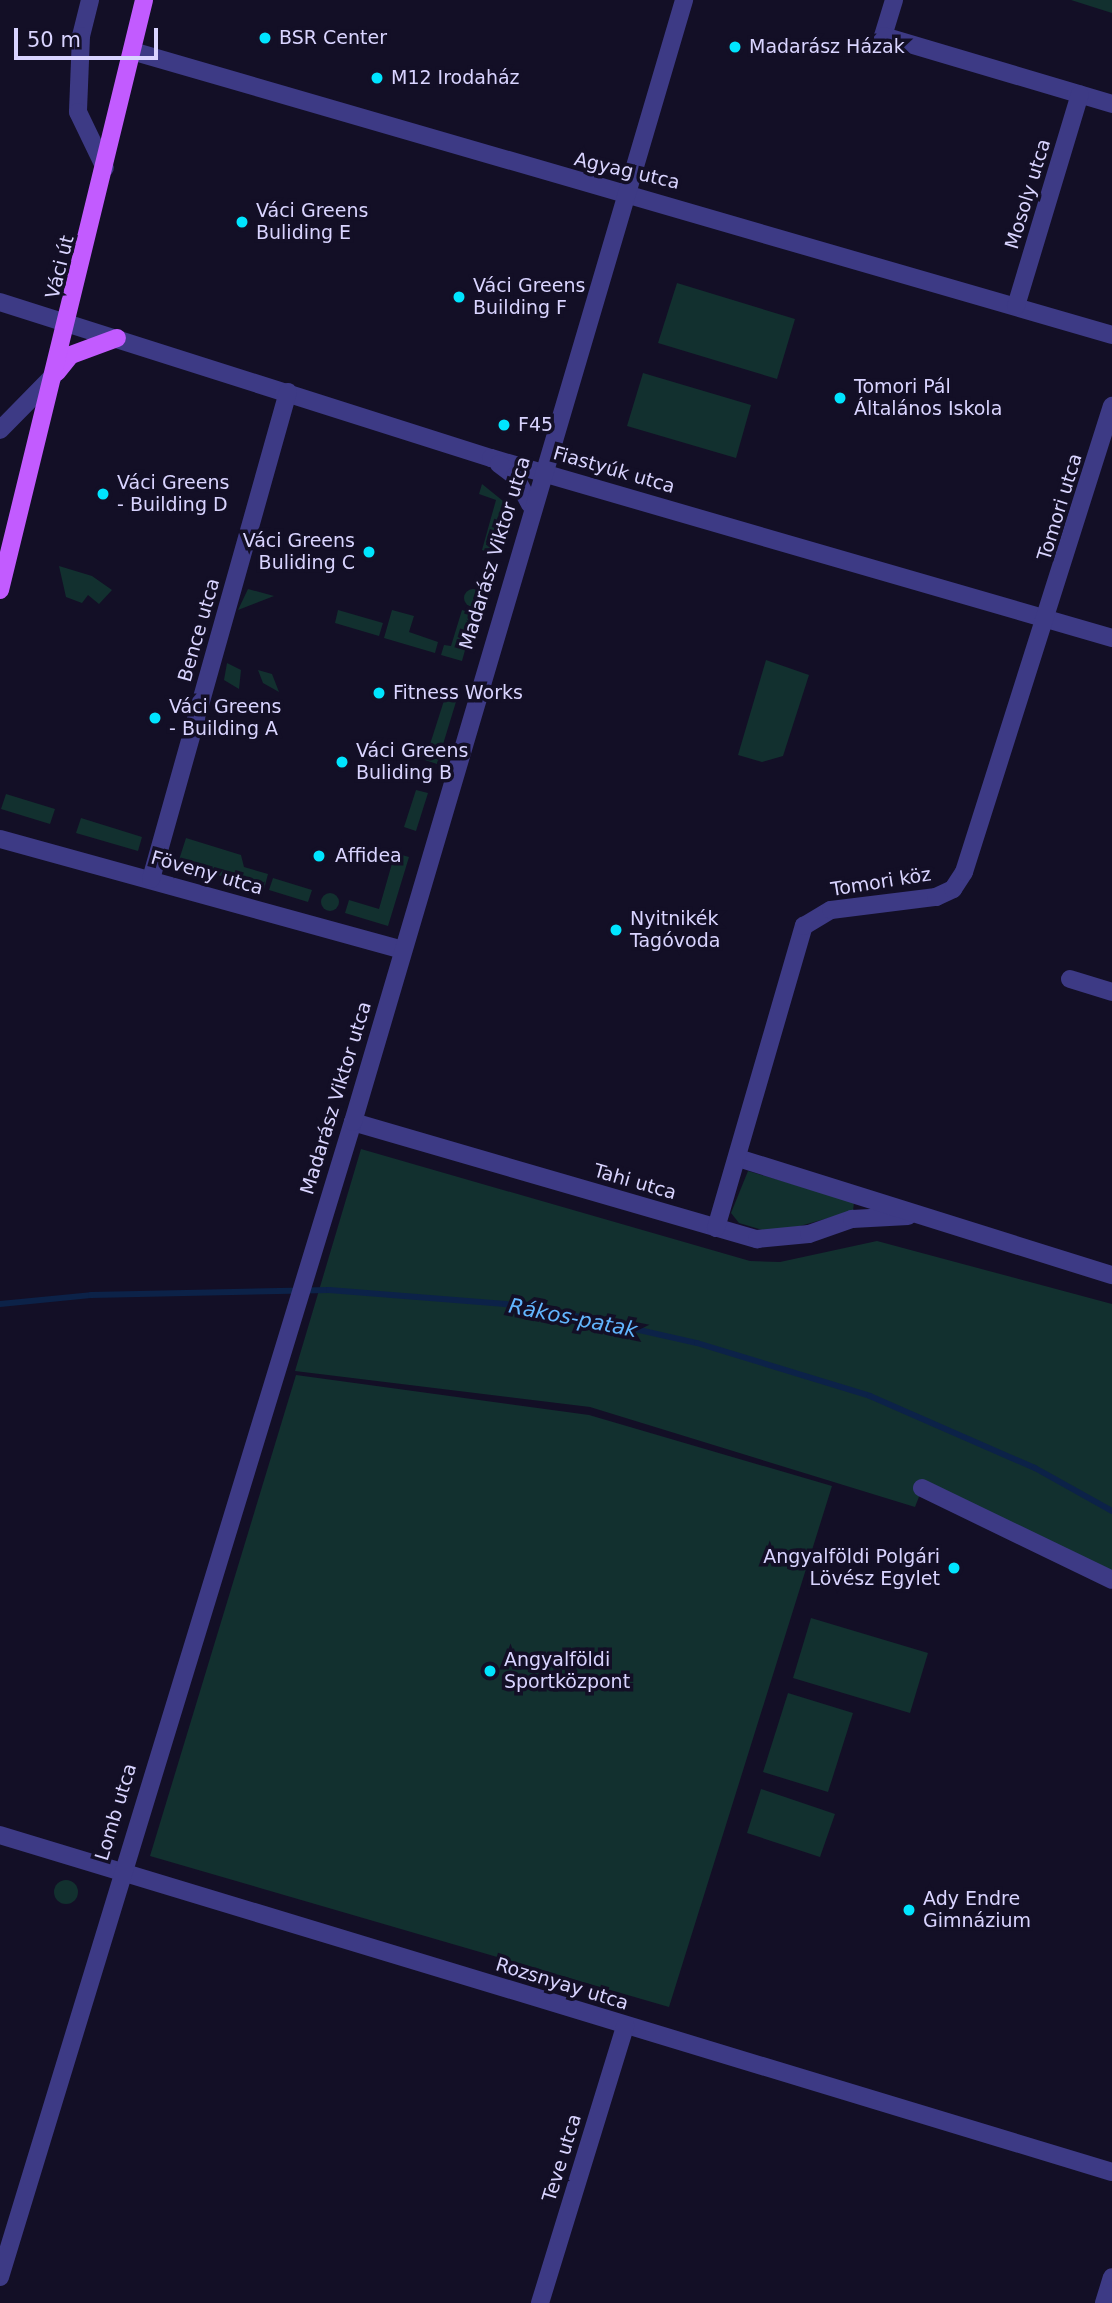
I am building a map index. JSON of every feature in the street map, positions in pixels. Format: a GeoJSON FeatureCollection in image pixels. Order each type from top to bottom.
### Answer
{"type":"FeatureCollection","features":[{"type":"Feature","properties":{"kind":"main road","name":"Váci út"},"geometry":{"type":"LineString","coordinates":[[0,590],[144,0]]}},
{"type":"Feature","properties":{"kind":"main road"},"geometry":{"type":"LineString","coordinates":[[54,375],[71,355],[117,338]]}},
{"type":"Feature","properties":{"kind":"street"},"geometry":{"type":"LineString","coordinates":[[90,0],[81,36],[78,112],[105,168]]}},
{"type":"Feature","properties":{"kind":"street","name":"Madarász Viktor utca"},"geometry":{"type":"LineString","coordinates":[[277,1361],[353,1122],[530,505],[684,0]]}},
{"type":"Feature","properties":{"kind":"street"},"geometry":{"type":"LineString","coordinates":[[894,0],[883,36],[1112,104]]}},
{"type":"Feature","properties":{"kind":"street","name":"Agyag utca"},"geometry":{"type":"LineString","coordinates":[[132,51],[606,191],[627,189],[1112,335]]}},
{"type":"Feature","properties":{"kind":"street","name":"Mosoly utca"},"geometry":{"type":"LineString","coordinates":[[1016,306],[1080,94]]}},
{"type":"Feature","properties":{"kind":"street","name":"Fiastyúk utca"},"geometry":{"type":"LineString","coordinates":[[0,302],[491,457],[1112,638]]}},
{"type":"Feature","properties":{"kind":"street"},"geometry":{"type":"LineString","coordinates":[[0,430],[54,375]]}},
{"type":"Feature","properties":{"kind":"street","name":"Bence utca"},"geometry":{"type":"LineString","coordinates":[[151,879],[288,392]]}},
{"type":"Feature","properties":{"kind":"street","name":"Tomori utca"},"geometry":{"type":"LineString","coordinates":[[1044,618],[1112,406]]}},
{"type":"Feature","properties":{"kind":"street"},"geometry":{"type":"LineString","coordinates":[[491,457],[515,476],[530,505]]}},
{"type":"Feature","properties":{"kind":"street","name":"Tomori köz"},"geometry":{"type":"LineString","coordinates":[[716,1228],[804,926],[831,910],[936,897],[953,889],[1044,618]]}},
{"type":"Feature","properties":{"kind":"street","name":"Föveny utca"},"geometry":{"type":"LineString","coordinates":[[7,841],[402,950]]}},
{"type":"Feature","properties":{"kind":"street"},"geometry":{"type":"LineString","coordinates":[[1070,979],[1112,992]]}},
{"type":"Feature","properties":{"kind":"street","name":"Tahi utca"},"geometry":{"type":"LineString","coordinates":[[353,1122],[716,1228],[783,1239],[852,1219],[908,1216]]}},
{"type":"Feature","properties":{"kind":"street","name":"Tahi utca"},"geometry":{"type":"LineString","coordinates":[[738,1158],[908,1216],[1112,1275]]}},
{"type":"Feature","properties":{"kind":"street","name":"Lomb utca"},"geometry":{"type":"LineString","coordinates":[[0,2277],[120,1871],[277,1361]]}},
{"type":"Feature","properties":{"kind":"street"},"geometry":{"type":"LineString","coordinates":[[922,1488],[1112,1580]]}},
{"type":"Feature","properties":{"kind":"street","name":"Rozsnyay utca"},"geometry":{"type":"LineString","coordinates":[[0,1835],[1112,2172]]}},
{"type":"Feature","properties":{"kind":"street","name":"Teve utca"},"geometry":{"type":"LineString","coordinates":[[540,2303],[625,2026]]}},
{"type":"Feature","properties":{"kind":"street"},"geometry":{"type":"LineString","coordinates":[[1104,2303],[1112,2277]]}},
{"type":"Feature","properties":{"kind":"green space"},"geometry":{"type":"Polygon","coordinates":[[[1071,0],[1112,0],[1112,13],[1071,0]]]}},
{"type":"Feature","properties":{"kind":"green space"},"geometry":{"type":"Polygon","coordinates":[[[677,283],[795,319],[777,379],[658,343],[677,283]]]}},
{"type":"Feature","properties":{"kind":"green space"},"geometry":{"type":"Polygon","coordinates":[[[643,373],[751,405],[736,458],[627,426],[643,373]]]}},
{"type":"Feature","properties":{"kind":"green space"},"geometry":{"type":"Polygon","coordinates":[[[482,484],[508,505],[494,554],[482,550],[496,500],[479,494],[482,484]]]}},
{"type":"Feature","properties":{"kind":"green space"},"geometry":{"type":"Polygon","coordinates":[[[59,566],[92,576],[112,590],[99,604],[88,595],[82,603],[66,597],[59,566]]]}},
{"type":"Feature","properties":{"kind":"green space"},"geometry":{"type":"Polygon","coordinates":[[[248,589],[274,596],[238,610],[248,589]]]}},
{"type":"Feature","properties":{"kind":"green space"},"geometry":{"type":"Polygon","coordinates":[[[469,589],[477,589],[482,598],[480,605],[469,607],[464,602],[464,594],[469,589]]]}},
{"type":"Feature","properties":{"kind":"green space"},"geometry":{"type":"Polygon","coordinates":[[[338,610],[383,623],[379,636],[335,623],[338,610]]]}},
{"type":"Feature","properties":{"kind":"green space"},"geometry":{"type":"Polygon","coordinates":[[[392,610],[414,616],[409,632],[438,642],[435,653],[384,638],[392,610]]]}},
{"type":"Feature","properties":{"kind":"green space"},"geometry":{"type":"Polygon","coordinates":[[[462,610],[475,614],[462,661],[441,655],[444,645],[451,646],[462,610]]]}},
{"type":"Feature","properties":{"kind":"green space"},"geometry":{"type":"Polygon","coordinates":[[[766,660],[809,675],[783,756],[762,762],[738,755],[766,660]]]}},
{"type":"Feature","properties":{"kind":"green space"},"geometry":{"type":"Polygon","coordinates":[[[227,663],[241,670],[239,689],[224,680],[227,663]]]}},
{"type":"Feature","properties":{"kind":"green space"},"geometry":{"type":"Polygon","coordinates":[[[258,670],[272,674],[279,692],[263,683],[258,670]]]}},
{"type":"Feature","properties":{"kind":"green space"},"geometry":{"type":"Polygon","coordinates":[[[448,688],[459,692],[437,764],[425,760],[448,688]]]}},
{"type":"Feature","properties":{"kind":"green space"},"geometry":{"type":"Polygon","coordinates":[[[416,790],[428,793],[416,831],[404,827],[416,790]]]}},
{"type":"Feature","properties":{"kind":"green space"},"geometry":{"type":"Polygon","coordinates":[[[6,794],[55,809],[50,824],[1,809],[6,794]]]}},
{"type":"Feature","properties":{"kind":"green space"},"geometry":{"type":"Polygon","coordinates":[[[81,818],[142,837],[138,851],[76,833],[81,818]]]}},
{"type":"Feature","properties":{"kind":"green space"},"geometry":{"type":"Polygon","coordinates":[[[186,838],[241,855],[244,867],[268,874],[264,889],[178,863],[186,838]]]}},
{"type":"Feature","properties":{"kind":"green space"},"geometry":{"type":"Polygon","coordinates":[[[395,853],[409,857],[388,926],[345,913],[349,900],[379,909],[395,853]]]}},
{"type":"Feature","properties":{"kind":"green space"},"geometry":{"type":"Polygon","coordinates":[[[273,878],[312,890],[308,902],[269,890],[273,878]]]}},
{"type":"Feature","properties":{"kind":"green space"},"geometry":{"type":"Polygon","coordinates":[[[326,893],[334,893],[339,902],[337,909],[326,911],[321,906],[321,898],[326,893]]]}},
{"type":"Feature","properties":{"kind":"green space"},"geometry":{"type":"Polygon","coordinates":[[[361,1149],[750,1261],[780,1262],[877,1241],[1112,1304],[1112,1580],[922,1489],[915,1507],[590,1407],[295,1371],[361,1149]]]}},
{"type":"Feature","properties":{"kind":"green space"},"geometry":{"type":"Polygon","coordinates":[[[748,1171],[854,1202],[853,1211],[793,1228],[766,1231],[739,1223],[731,1213],[748,1171]]]}},
{"type":"Feature","properties":{"kind":"green space","name":"Angyalföldi Sportközpont"},"geometry":{"type":"Polygon","coordinates":[[[296,1375],[589,1415],[832,1486],[669,2007],[150,1856],[296,1375]]]}},
{"type":"Feature","properties":{"kind":"green space"},"geometry":{"type":"Polygon","coordinates":[[[811,1618],[928,1653],[910,1713],[793,1678],[811,1618]]]}},
{"type":"Feature","properties":{"kind":"green space"},"geometry":{"type":"Polygon","coordinates":[[[788,1693],[853,1713],[828,1792],[763,1772],[788,1693]]]}},
{"type":"Feature","properties":{"kind":"green space"},"geometry":{"type":"Polygon","coordinates":[[[761,1789],[835,1814],[820,1857],[747,1833],[761,1789]]]}},
{"type":"Feature","properties":{"kind":"green space"},"geometry":{"type":"Polygon","coordinates":[[[66,1880],[75,1883],[78,1892],[75,1901],[66,1904],[57,1901],[54,1892],[57,1883],[66,1880]]]}},
{"type":"Feature","properties":{"kind":"waterway","name":"Rákos-patak"},"geometry":{"type":"LineString","coordinates":[[0,1304],[91,1295],[329,1290],[505,1304],[586,1318],[697,1343],[870,1396],[1035,1468],[1112,1511]]}},
{"type":"Feature","properties":{"kind":"place","name":"BSR Center"},"geometry":{"type":"Point","coordinates":[265,38]}},
{"type":"Feature","properties":{"kind":"place","name":"Madarász Házak"},"geometry":{"type":"Point","coordinates":[735,47]}},
{"type":"Feature","properties":{"kind":"place","name":"M12 Irodaház"},"geometry":{"type":"Point","coordinates":[377,78]}},
{"type":"Feature","properties":{"kind":"place","name":"Váci Greens Buliding E"},"geometry":{"type":"Point","coordinates":[242,222]}},
{"type":"Feature","properties":{"kind":"place","name":"Váci Greens Building F"},"geometry":{"type":"Point","coordinates":[459,297]}},
{"type":"Feature","properties":{"kind":"place","name":"Tomori Pál Általános Iskola"},"geometry":{"type":"Point","coordinates":[840,398]}},
{"type":"Feature","properties":{"kind":"place","name":"F45"},"geometry":{"type":"Point","coordinates":[504,425]}},
{"type":"Feature","properties":{"kind":"place","name":"Váci Greens - Building D"},"geometry":{"type":"Point","coordinates":[103,494]}},
{"type":"Feature","properties":{"kind":"place","name":"Váci Greens Buliding C"},"geometry":{"type":"Point","coordinates":[369,552]}},
{"type":"Feature","properties":{"kind":"place","name":"Fitness Works"},"geometry":{"type":"Point","coordinates":[379,693]}},
{"type":"Feature","properties":{"kind":"place","name":"Váci Greens - Building A"},"geometry":{"type":"Point","coordinates":[155,718]}},
{"type":"Feature","properties":{"kind":"place","name":"Váci Greens Buliding B"},"geometry":{"type":"Point","coordinates":[342,762]}},
{"type":"Feature","properties":{"kind":"place","name":"Affidea"},"geometry":{"type":"Point","coordinates":[319,856]}},
{"type":"Feature","properties":{"kind":"place","name":"Nyitnikék Tagóvoda"},"geometry":{"type":"Point","coordinates":[616,930]}},
{"type":"Feature","properties":{"kind":"place","name":"Angyalföldi Polgári Lövész Egylet"},"geometry":{"type":"Point","coordinates":[954,1568]}},
{"type":"Feature","properties":{"kind":"place","name":"Angyalföldi Sportközpont"},"geometry":{"type":"Point","coordinates":[490,1671]}},
{"type":"Feature","properties":{"kind":"place","name":"Ady Endre Gimnázium"},"geometry":{"type":"Point","coordinates":[909,1910]}}]}
